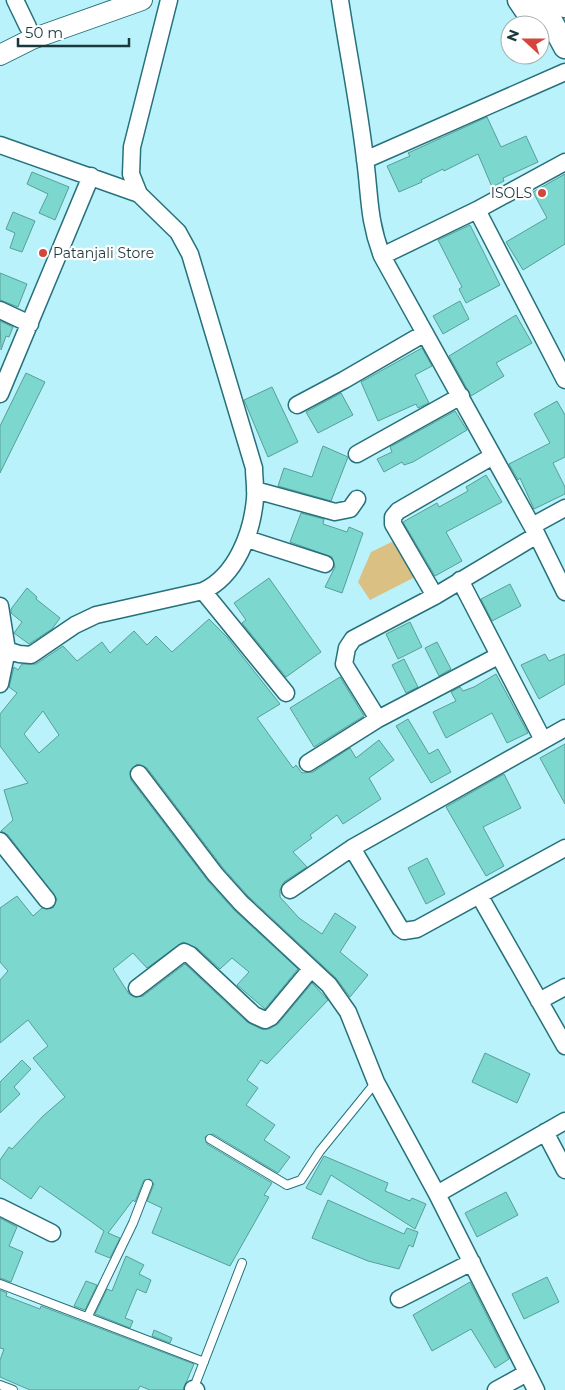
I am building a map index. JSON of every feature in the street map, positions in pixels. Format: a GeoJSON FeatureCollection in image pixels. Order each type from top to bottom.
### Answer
{"type":"FeatureCollection","features":[{"type":"Feature","properties":{"kind":"main road"},"geometry":{"type":"LineString","coordinates":[[519,0],[529,15]]}},
{"type":"Feature","properties":{"kind":"main road"},"geometry":{"type":"LineString","coordinates":[[540,0],[565,49]]}},
{"type":"Feature","properties":{"kind":"main road"},"geometry":{"type":"LineString","coordinates":[[562,0],[565,6]]}},
{"type":"Feature","properties":{"kind":"main road"},"geometry":{"type":"LineString","coordinates":[[550,43],[565,49]]}},
{"type":"Feature","properties":{"kind":"street"},"geometry":{"type":"LineString","coordinates":[[15,0],[28,28]]}},
{"type":"Feature","properties":{"kind":"street"},"geometry":{"type":"LineString","coordinates":[[0,42],[28,28],[105,0]]}},
{"type":"Feature","properties":{"kind":"street"},"geometry":{"type":"LineString","coordinates":[[0,55],[32,39],[142,0]]}},
{"type":"Feature","properties":{"kind":"street"},"geometry":{"type":"LineString","coordinates":[[7,650],[31,655],[75,625],[96,615],[203,591],[217,584],[230,568],[247,539],[256,498],[254,468],[190,254],[178,232],[139,194],[131,174],[132,147],[169,0]]}},
{"type":"Feature","properties":{"kind":"street"},"geometry":{"type":"LineString","coordinates":[[340,0],[365,160],[370,216],[382,256],[461,396],[565,592]]}},
{"type":"Feature","properties":{"kind":"street"},"geometry":{"type":"LineString","coordinates":[[365,160],[565,72]]}},
{"type":"Feature","properties":{"kind":"street"},"geometry":{"type":"LineString","coordinates":[[0,145],[139,194]]}},
{"type":"Feature","properties":{"kind":"street"},"geometry":{"type":"LineString","coordinates":[[382,256],[477,210],[565,162]]}},
{"type":"Feature","properties":{"kind":"street"},"geometry":{"type":"LineString","coordinates":[[0,394],[90,176]]}},
{"type":"Feature","properties":{"kind":"street"},"geometry":{"type":"LineString","coordinates":[[477,210],[565,380]]}},
{"type":"Feature","properties":{"kind":"street"},"geometry":{"type":"LineString","coordinates":[[0,310],[30,324]]}},
{"type":"Feature","properties":{"kind":"street"},"geometry":{"type":"LineString","coordinates":[[297,405],[425,333]]}},
{"type":"Feature","properties":{"kind":"street"},"geometry":{"type":"LineString","coordinates":[[357,454],[461,396]]}},
{"type":"Feature","properties":{"kind":"street"},"geometry":{"type":"LineString","coordinates":[[435,596],[393,524],[393,517],[398,511],[493,456]]}},
{"type":"Feature","properties":{"kind":"street"},"geometry":{"type":"LineString","coordinates":[[255,490],[335,512],[350,509],[357,499]]}},
{"type":"Feature","properties":{"kind":"street"},"geometry":{"type":"LineString","coordinates":[[378,719],[344,664],[347,648],[353,639],[435,596],[534,531],[565,508]]}},
{"type":"Feature","properties":{"kind":"street"},"geometry":{"type":"LineString","coordinates":[[247,539],[325,564]]}},
{"type":"Feature","properties":{"kind":"street"},"geometry":{"type":"LineString","coordinates":[[460,580],[543,740]]}},
{"type":"Feature","properties":{"kind":"street"},"geometry":{"type":"LineString","coordinates":[[203,591],[286,693]]}},
{"type":"Feature","properties":{"kind":"street"},"geometry":{"type":"LineString","coordinates":[[0,606],[7,650],[0,684]]}},
{"type":"Feature","properties":{"kind":"street"},"geometry":{"type":"LineString","coordinates":[[308,764],[378,719],[498,656]]}},
{"type":"Feature","properties":{"kind":"street"},"geometry":{"type":"LineString","coordinates":[[290,890],[352,848],[565,728]]}},
{"type":"Feature","properties":{"kind":"street"},"geometry":{"type":"LineString","coordinates":[[139,774],[240,904],[330,985],[348,1012],[376,1082],[437,1194],[536,1390]]}},
{"type":"Feature","properties":{"kind":"street"},"geometry":{"type":"LineString","coordinates":[[0,841],[47,900]]}},
{"type":"Feature","properties":{"kind":"street"},"geometry":{"type":"LineString","coordinates":[[352,848],[404,932],[417,929],[565,848]]}},
{"type":"Feature","properties":{"kind":"street"},"geometry":{"type":"LineString","coordinates":[[479,895],[565,1046]]}},
{"type":"Feature","properties":{"kind":"street"},"geometry":{"type":"LineString","coordinates":[[138,988],[184,952],[190,955],[254,1015],[265,1020],[271,1017],[311,969]]}},
{"type":"Feature","properties":{"kind":"street"},"geometry":{"type":"LineString","coordinates":[[539,1001],[565,987]]}},
{"type":"Feature","properties":{"kind":"street"},"geometry":{"type":"LineString","coordinates":[[437,1194],[565,1121]]}},
{"type":"Feature","properties":{"kind":"street"},"geometry":{"type":"LineString","coordinates":[[545,1132],[565,1170]]}},
{"type":"Feature","properties":{"kind":"street"},"geometry":{"type":"LineString","coordinates":[[0,1207],[52,1233]]}},
{"type":"Feature","properties":{"kind":"street"},"geometry":{"type":"LineString","coordinates":[[399,1299],[472,1262]]}},
{"type":"Feature","properties":{"kind":"street"},"geometry":{"type":"LineString","coordinates":[[496,1390],[527,1373]]}},
{"type":"Feature","properties":{"kind":"lane"},"geometry":{"type":"LineString","coordinates":[[210,1138],[287,1185],[294,1184],[301,1180],[320,1151],[376,1082]]}},
{"type":"Feature","properties":{"kind":"lane"},"geometry":{"type":"LineString","coordinates":[[88,1316],[129,1231],[148,1184]]}},
{"type":"Feature","properties":{"kind":"lane"},"geometry":{"type":"LineString","coordinates":[[194,1390],[242,1264]]}},
{"type":"Feature","properties":{"kind":"lane"},"geometry":{"type":"LineString","coordinates":[[0,1284],[88,1316],[204,1362]]}},
{"type":"Feature","properties":{"kind":"lane"},"geometry":{"type":"LineString","coordinates":[[0,1385],[13,1390]]}},
{"type":"Feature","properties":{"kind":"shaded area"},"geometry":{"type":"Polygon","coordinates":[[[400,538],[415,577],[370,600],[358,582],[371,552],[400,538]]]}},
{"type":"Feature","properties":{"kind":"building"},"geometry":{"type":"Polygon","coordinates":[[[487,117],[501,147],[526,136],[538,162],[503,178],[504,181],[492,187],[478,154],[444,171],[443,169],[421,180],[422,182],[399,192],[387,166],[410,156],[408,153],[487,117]]]}},
{"type":"Feature","properties":{"kind":"building"},"geometry":{"type":"Polygon","coordinates":[[[32,172],[69,187],[55,220],[39,213],[48,194],[27,184],[32,172]]]}},
{"type":"Feature","properties":{"kind":"building"},"geometry":{"type":"Polygon","coordinates":[[[565,174],[565,244],[523,270],[506,242],[547,218],[533,192],[565,174]]]}},
{"type":"Feature","properties":{"kind":"building"},"geometry":{"type":"Polygon","coordinates":[[[13,212],[35,221],[22,252],[10,248],[15,233],[6,229],[13,212]]]}},
{"type":"Feature","properties":{"kind":"building"},"geometry":{"type":"Polygon","coordinates":[[[470,225],[500,285],[466,303],[459,289],[462,287],[438,240],[470,225]]]}},
{"type":"Feature","properties":{"kind":"building"},"geometry":{"type":"Polygon","coordinates":[[[0,273],[27,284],[18,307],[0,300],[0,273]]]}},
{"type":"Feature","properties":{"kind":"building"},"geometry":{"type":"Polygon","coordinates":[[[460,301],[469,319],[443,334],[433,316],[460,301]]]}},
{"type":"Feature","properties":{"kind":"building"},"geometry":{"type":"Polygon","coordinates":[[[516,315],[532,343],[496,363],[504,376],[471,396],[449,356],[516,315]]]}},
{"type":"Feature","properties":{"kind":"building"},"geometry":{"type":"Polygon","coordinates":[[[0,321],[13,327],[9,337],[6,336],[1,350],[0,321]]]}},
{"type":"Feature","properties":{"kind":"building"},"geometry":{"type":"Polygon","coordinates":[[[422,348],[432,366],[415,375],[429,403],[418,408],[416,404],[378,421],[361,382],[422,348]]]}},
{"type":"Feature","properties":{"kind":"building"},"geometry":{"type":"Polygon","coordinates":[[[26,373],[45,382],[0,473],[0,426],[26,373]]]}},
{"type":"Feature","properties":{"kind":"building"},"geometry":{"type":"Polygon","coordinates":[[[272,387],[298,442],[268,457],[244,400],[272,387]]]}},
{"type":"Feature","properties":{"kind":"building"},"geometry":{"type":"Polygon","coordinates":[[[341,393],[353,415],[318,433],[306,412],[341,393]]]}},
{"type":"Feature","properties":{"kind":"building"},"geometry":{"type":"Polygon","coordinates":[[[557,401],[565,415],[565,457],[553,463],[565,487],[565,494],[534,509],[520,478],[518,480],[509,464],[550,443],[534,414],[557,401]]]}},
{"type":"Feature","properties":{"kind":"building"},"geometry":{"type":"Polygon","coordinates":[[[455,411],[467,430],[413,462],[404,465],[402,462],[384,472],[377,459],[392,452],[390,447],[455,411]]]}},
{"type":"Feature","properties":{"kind":"building"},"geometry":{"type":"Polygon","coordinates":[[[323,446],[348,457],[331,501],[278,486],[284,468],[312,477],[323,446]]]}},
{"type":"Feature","properties":{"kind":"building"},"geometry":{"type":"Polygon","coordinates":[[[486,475],[502,502],[446,532],[462,561],[435,576],[403,522],[437,503],[439,507],[468,491],[466,487],[486,475]]]}},
{"type":"Feature","properties":{"kind":"building"},"geometry":{"type":"Polygon","coordinates":[[[301,513],[324,519],[323,524],[347,532],[349,527],[363,533],[342,593],[325,587],[335,567],[332,557],[290,542],[301,513]]]}},
{"type":"Feature","properties":{"kind":"building"},"geometry":{"type":"Polygon","coordinates":[[[269,578],[321,652],[286,677],[242,623],[246,620],[234,603],[269,578]]]}},
{"type":"Feature","properties":{"kind":"building"},"geometry":{"type":"Polygon","coordinates":[[[510,584],[521,606],[492,621],[481,599],[510,584]]]}},
{"type":"Feature","properties":{"kind":"building"},"geometry":{"type":"Polygon","coordinates":[[[27,588],[37,597],[36,599],[60,618],[52,629],[29,644],[14,633],[22,622],[11,613],[11,609],[27,588]]]}},
{"type":"Feature","properties":{"kind":"building"},"geometry":{"type":"Polygon","coordinates":[[[209,619],[227,637],[280,704],[257,718],[293,768],[296,765],[302,773],[313,772],[350,748],[356,758],[379,740],[394,760],[369,778],[381,799],[343,824],[337,815],[310,835],[312,838],[293,852],[307,867],[284,882],[280,890],[280,897],[299,918],[322,934],[335,913],[356,927],[340,952],[368,975],[350,997],[336,978],[248,896],[223,868],[147,768],[137,764],[130,771],[131,780],[208,881],[234,910],[298,969],[265,1009],[237,985],[249,972],[232,958],[220,969],[197,948],[183,942],[147,968],[133,953],[113,969],[129,994],[134,997],[143,996],[185,964],[247,1022],[261,1029],[269,1029],[278,1024],[312,983],[328,1000],[267,1064],[261,1060],[247,1080],[258,1088],[246,1105],[275,1125],[264,1140],[290,1157],[278,1173],[213,1134],[205,1137],[207,1144],[272,1183],[264,1195],[269,1197],[230,1266],[152,1233],[162,1208],[147,1201],[154,1184],[150,1179],[144,1180],[135,1202],[133,1200],[108,1233],[120,1238],[110,1258],[95,1252],[104,1231],[89,1220],[40,1186],[31,1199],[0,1178],[0,1160],[9,1147],[12,1149],[43,1116],[65,1097],[33,1058],[48,1046],[28,1020],[0,1043],[0,980],[8,971],[0,962],[0,908],[17,896],[33,916],[42,908],[53,908],[57,899],[8,835],[1,831],[13,820],[4,790],[28,783],[0,746],[0,714],[17,693],[9,687],[14,667],[18,670],[22,664],[36,664],[63,646],[77,661],[102,642],[110,653],[134,631],[147,645],[156,636],[172,652],[209,619]],[[43,711],[24,734],[39,753],[59,735],[43,711]]]}},
{"type":"Feature","properties":{"kind":"building"},"geometry":{"type":"Polygon","coordinates":[[[410,622],[422,647],[398,659],[386,634],[410,622]]]}},
{"type":"Feature","properties":{"kind":"building"},"geometry":{"type":"Polygon","coordinates":[[[437,642],[451,669],[439,676],[425,648],[437,642]]]}},
{"type":"Feature","properties":{"kind":"building"},"geometry":{"type":"Polygon","coordinates":[[[545,654],[549,661],[565,654],[565,684],[539,699],[521,665],[545,654]]]}},
{"type":"Feature","properties":{"kind":"building"},"geometry":{"type":"Polygon","coordinates":[[[404,659],[418,687],[406,693],[392,665],[404,659]]]}},
{"type":"Feature","properties":{"kind":"building"},"geometry":{"type":"Polygon","coordinates":[[[496,674],[528,733],[507,743],[492,713],[446,738],[433,712],[456,701],[451,692],[460,687],[463,691],[474,687],[496,674]]]}},
{"type":"Feature","properties":{"kind":"building"},"geometry":{"type":"Polygon","coordinates":[[[340,677],[364,716],[314,747],[290,708],[340,677]]]}},
{"type":"Feature","properties":{"kind":"building"},"geometry":{"type":"Polygon","coordinates":[[[408,719],[429,754],[438,749],[451,772],[431,783],[396,726],[408,719]]]}},
{"type":"Feature","properties":{"kind":"building"},"geometry":{"type":"Polygon","coordinates":[[[565,744],[565,804],[540,758],[565,744]]]}},
{"type":"Feature","properties":{"kind":"building"},"geometry":{"type":"Polygon","coordinates":[[[504,774],[521,808],[483,827],[504,866],[486,876],[446,807],[504,774]]]}},
{"type":"Feature","properties":{"kind":"building"},"geometry":{"type":"Polygon","coordinates":[[[427,858],[445,894],[426,904],[408,868],[427,858]]]}},
{"type":"Feature","properties":{"kind":"building"},"geometry":{"type":"Polygon","coordinates":[[[485,1053],[530,1074],[517,1103],[472,1082],[485,1053]]]}},
{"type":"Feature","properties":{"kind":"building"},"geometry":{"type":"Polygon","coordinates":[[[22,1060],[31,1069],[14,1087],[20,1094],[0,1113],[0,1082],[22,1060]]]}},
{"type":"Feature","properties":{"kind":"building"},"geometry":{"type":"Polygon","coordinates":[[[324,1156],[388,1183],[385,1191],[410,1201],[412,1198],[426,1204],[415,1229],[331,1175],[321,1195],[306,1188],[324,1156]]]}},
{"type":"Feature","properties":{"kind":"building"},"geometry":{"type":"Polygon","coordinates":[[[506,1192],[518,1215],[477,1237],[465,1213],[506,1192]]]}},
{"type":"Feature","properties":{"kind":"building"},"geometry":{"type":"Polygon","coordinates":[[[328,1200],[404,1234],[407,1228],[418,1232],[413,1247],[409,1245],[399,1269],[368,1261],[312,1238],[328,1200]]]}},
{"type":"Feature","properties":{"kind":"building"},"geometry":{"type":"Polygon","coordinates":[[[0,1218],[17,1227],[9,1246],[23,1252],[11,1282],[0,1278],[0,1218]]]}},
{"type":"Feature","properties":{"kind":"building"},"geometry":{"type":"Polygon","coordinates":[[[126,1256],[144,1265],[139,1274],[151,1280],[146,1293],[137,1289],[125,1318],[133,1321],[130,1328],[95,1314],[107,1289],[112,1291],[126,1256]]]}},
{"type":"Feature","properties":{"kind":"building"},"geometry":{"type":"Polygon","coordinates":[[[547,1277],[559,1302],[524,1319],[512,1294],[547,1277]]]}},
{"type":"Feature","properties":{"kind":"building"},"geometry":{"type":"Polygon","coordinates":[[[86,1281],[97,1285],[85,1310],[74,1306],[86,1281]]]}},
{"type":"Feature","properties":{"kind":"building"},"geometry":{"type":"Polygon","coordinates":[[[470,1282],[509,1359],[495,1368],[471,1329],[432,1351],[413,1315],[470,1282]]]}},
{"type":"Feature","properties":{"kind":"building"},"geometry":{"type":"Polygon","coordinates":[[[0,1290],[7,1293],[6,1296],[40,1309],[41,1306],[194,1364],[183,1390],[150,1390],[140,1386],[138,1390],[30,1390],[0,1377],[0,1360],[4,1349],[0,1348],[0,1290]]]}},
{"type":"Feature","properties":{"kind":"building"},"geometry":{"type":"Polygon","coordinates":[[[154,1330],[172,1338],[170,1343],[152,1336],[154,1330]]]}},
{"type":"Feature","properties":{"kind":"place","name":"ISOLS"},"geometry":{"type":"Point","coordinates":[542,193]}},
{"type":"Feature","properties":{"kind":"place","name":"Patanjali Store"},"geometry":{"type":"Point","coordinates":[43,253]}}]}
